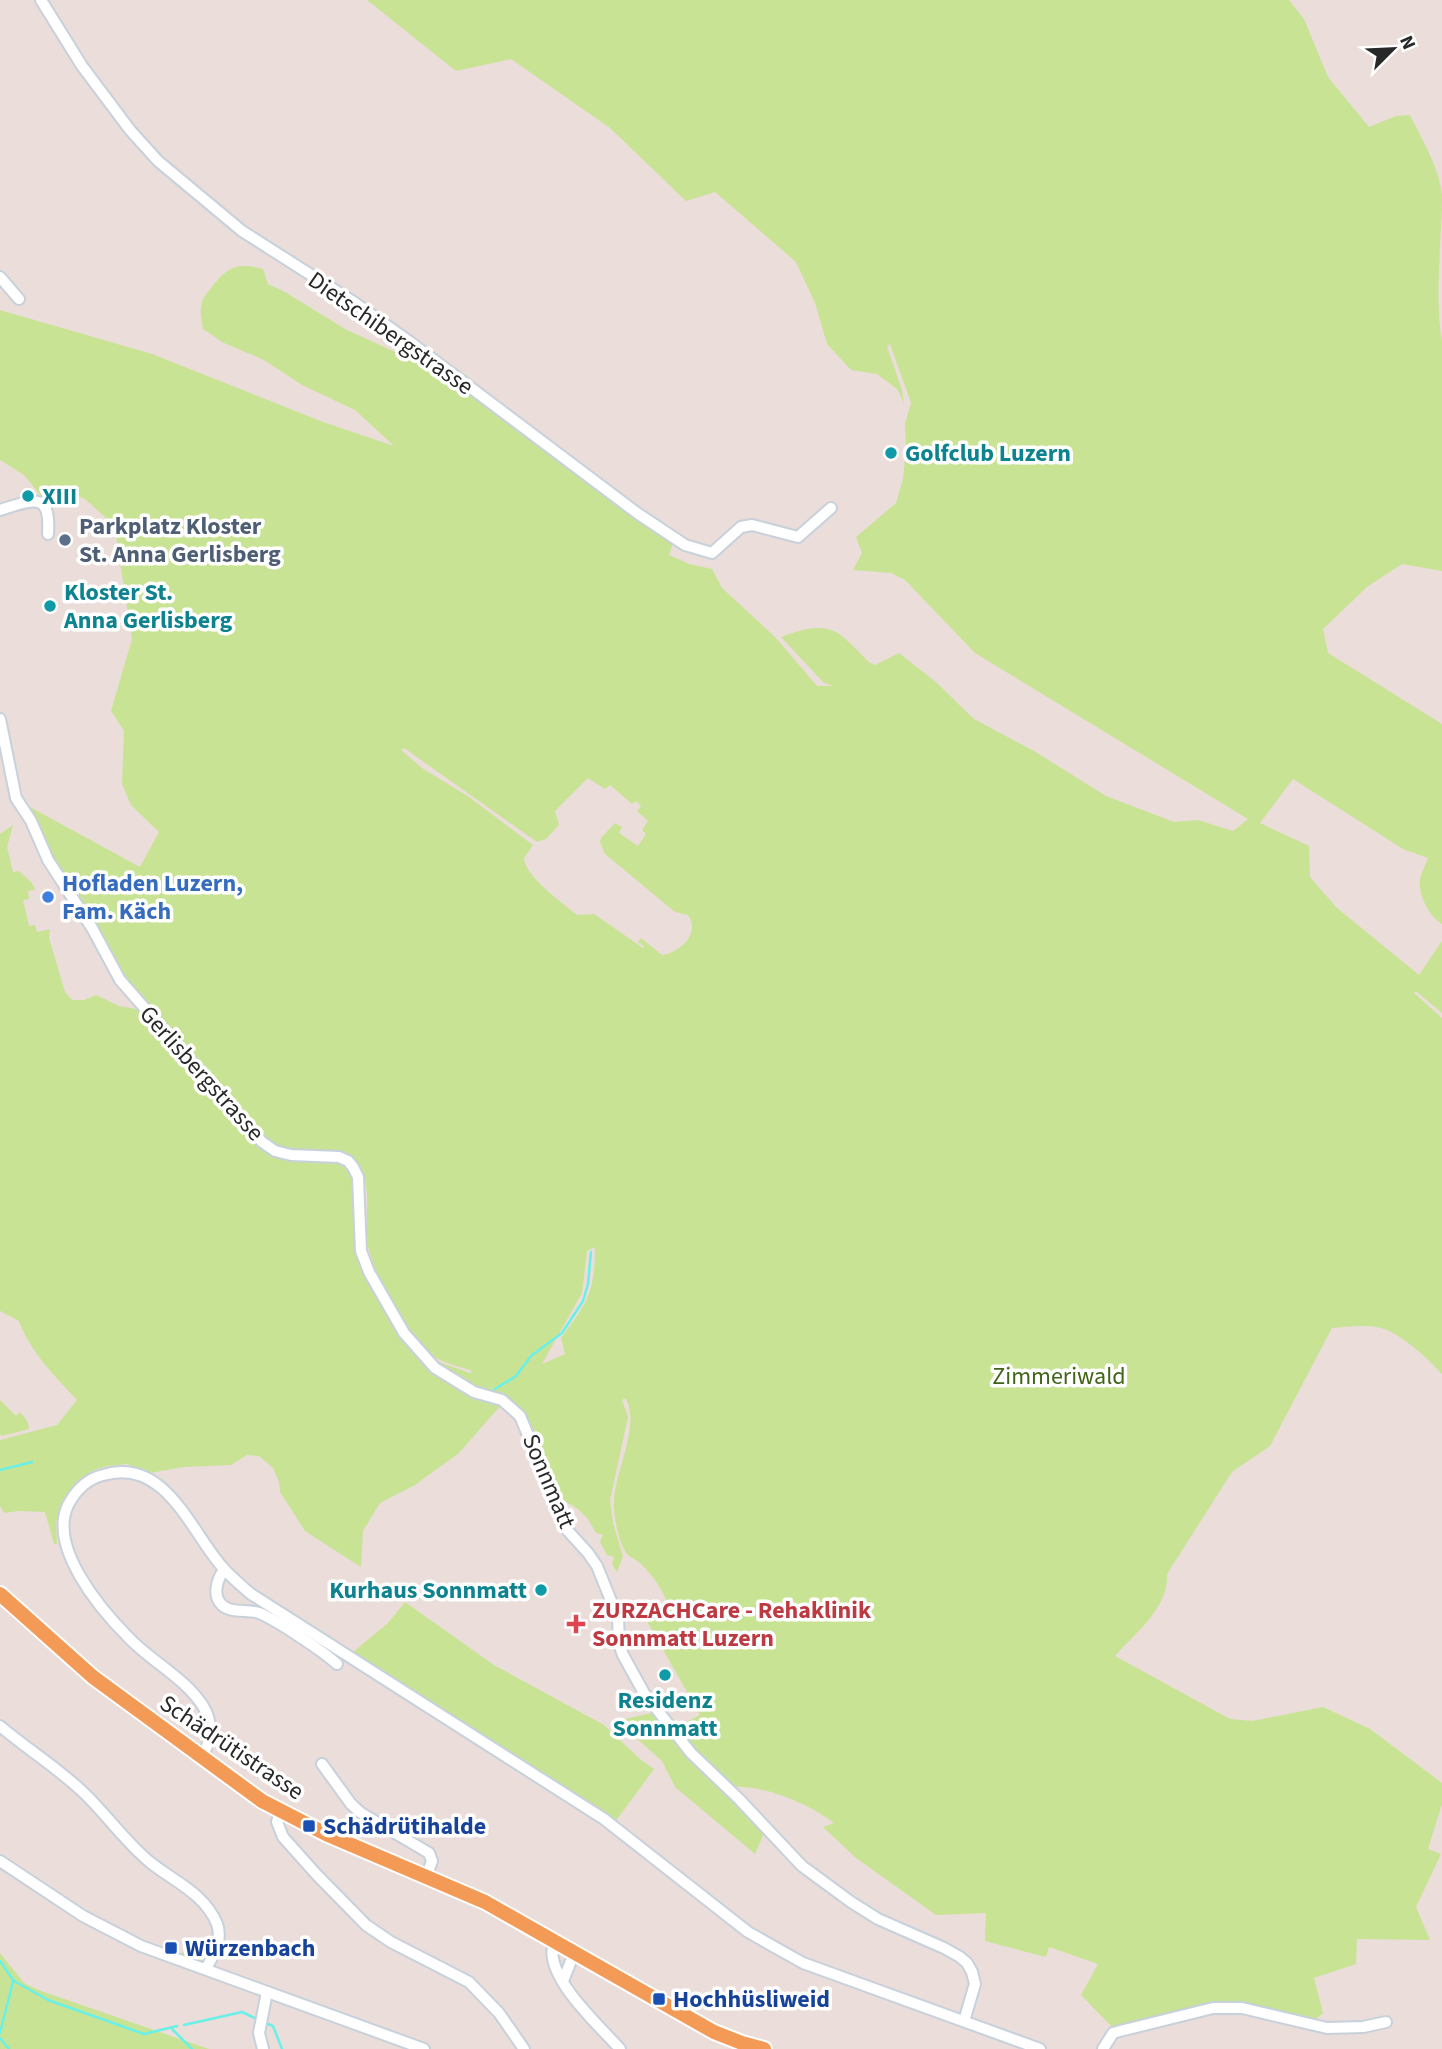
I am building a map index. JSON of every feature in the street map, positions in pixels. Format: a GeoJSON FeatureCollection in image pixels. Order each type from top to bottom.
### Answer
{"type":"FeatureCollection","features":[{"type":"Feature","properties":{"kind":"main road","name":"Schädrütistrasse"},"geometry":{"type":"LineString","coordinates":[[0,1594],[93,1677],[248,1791],[280,1811],[326,1834],[485,1902],[723,2036],[764,2049]]}},
{"type":"Feature","properties":{"kind":"street","name":"Dietschibergstrasse"},"geometry":{"type":"LineString","coordinates":[[41,0],[82,66],[130,130],[158,161],[242,231],[355,303],[637,513],[685,545],[712,553],[741,527],[752,525],[798,537],[831,508]]}},
{"type":"Feature","properties":{"kind":"street"},"geometry":{"type":"LineString","coordinates":[[0,277],[19,299]]}},
{"type":"Feature","properties":{"kind":"street"},"geometry":{"type":"LineString","coordinates":[[0,510],[29,501],[38,502],[47,509],[48,534]]}},
{"type":"Feature","properties":{"kind":"street","name":"Gerlisbergstrasse"},"geometry":{"type":"LineString","coordinates":[[0,719],[16,798],[31,821],[48,860],[92,928],[120,980],[262,1142],[275,1151],[290,1155],[339,1157],[348,1161],[358,1178],[361,1251],[369,1272],[404,1333],[444,1375],[474,1392],[502,1400],[510,1406]]}},
{"type":"Feature","properties":{"kind":"street","name":"Sonnmatt"},"geometry":{"type":"LineString","coordinates":[[510,1406],[526,1427],[568,1531],[589,1553],[597,1566],[618,1618],[620,1644],[631,1671],[648,1699],[691,1753],[802,1866],[878,1919],[944,1948],[967,1963],[975,1984],[964,2021]]}},
{"type":"Feature","properties":{"kind":"street"},"geometry":{"type":"LineString","coordinates":[[202,1756],[208,1747],[211,1733],[203,1706],[190,1689],[128,1638],[93,1595],[68,1553],[63,1538],[66,1510],[73,1496],[84,1484],[96,1477],[123,1472],[146,1478],[159,1485],[184,1512],[224,1570],[251,1594],[604,1819],[767,1944],[803,1963],[1041,2049]]}},
{"type":"Feature","properties":{"kind":"street"},"geometry":{"type":"LineString","coordinates":[[224,1570],[218,1580],[217,1589],[221,1604],[232,1610],[251,1611],[268,1618],[337,1664]]}},
{"type":"Feature","properties":{"kind":"street"},"geometry":{"type":"LineString","coordinates":[[0,1726],[66,1776],[150,1862],[197,1895],[205,1904],[219,1933],[218,1945],[206,1969]]}},
{"type":"Feature","properties":{"kind":"street"},"geometry":{"type":"LineString","coordinates":[[322,1764],[351,1804],[361,1813],[429,1853],[432,1861],[426,1877]]}},
{"type":"Feature","properties":{"kind":"street"},"geometry":{"type":"LineString","coordinates":[[280,1811],[277,1822],[283,1836],[351,1911],[391,1942],[469,1982],[499,2013],[524,2049]]}},
{"type":"Feature","properties":{"kind":"street"},"geometry":{"type":"LineString","coordinates":[[0,1861],[83,1916],[141,1946],[424,2049]]}},
{"type":"Feature","properties":{"kind":"street"},"geometry":{"type":"LineString","coordinates":[[555,1940],[552,1946],[553,1959],[558,1976],[574,1999],[620,2049]]}},
{"type":"Feature","properties":{"kind":"street"},"geometry":{"type":"LineString","coordinates":[[563,1981],[575,1951]]}},
{"type":"Feature","properties":{"kind":"street"},"geometry":{"type":"LineString","coordinates":[[262,2049],[259,2033],[267,1992]]}},
{"type":"Feature","properties":{"kind":"street"},"geometry":{"type":"LineString","coordinates":[[1103,2049],[1113,2033],[1213,2008],[1242,2008],[1327,2028],[1363,2027],[1386,2022]]}},
{"type":"Feature","properties":{"kind":"green space","name":"Zimmeriwald"},"geometry":{"type":"Polygon","coordinates":[[[367,0],[1289,0],[1304,19],[1328,77],[1369,127],[1396,116],[1410,115],[1429,154],[1442,195],[1438,287],[1442,342],[1442,571],[1402,564],[1367,587],[1323,629],[1328,653],[1442,724],[1442,924],[1429,911],[1421,892],[1421,877],[1428,858],[1403,849],[1293,779],[1260,823],[1309,846],[1310,877],[1337,908],[1419,975],[1442,941],[1442,1013],[1416,991],[1414,993],[1442,1018],[1442,1374],[1417,1350],[1389,1331],[1368,1326],[1332,1328],[1270,1446],[1232,1472],[1167,1574],[1163,1597],[1157,1608],[1115,1656],[1230,1719],[1252,1721],[1323,1707],[1370,1729],[1442,1783],[1442,1804],[1428,1849],[1441,1854],[1416,1907],[1430,1940],[1357,1939],[1356,1964],[1314,1978],[1323,2013],[1314,2021],[1278,2012],[1187,2009],[1117,2028],[1111,2026],[1081,1995],[1098,1964],[1049,1947],[1046,1957],[985,1941],[986,1913],[936,1915],[856,1858],[823,1827],[834,1823],[824,1816],[799,1802],[771,1792],[731,1787],[711,1770],[675,1728],[700,1715],[644,1616],[670,1607],[649,1573],[627,1554],[617,1529],[615,1490],[630,1421],[625,1398],[622,1400],[628,1417],[610,1500],[613,1523],[623,1556],[617,1572],[612,1564],[614,1557],[607,1555],[600,1542],[603,1535],[596,1533],[578,1509],[563,1500],[530,1422],[515,1403],[469,1388],[445,1372],[433,1360],[470,1373],[472,1371],[432,1356],[412,1337],[383,1286],[370,1253],[366,1231],[366,1187],[360,1167],[353,1160],[341,1155],[290,1152],[270,1145],[139,1000],[70,892],[24,807],[28,806],[140,867],[159,832],[131,805],[122,784],[124,731],[111,711],[132,639],[116,536],[105,517],[85,499],[72,494],[41,496],[24,475],[0,460],[0,310],[152,354],[323,422],[394,446],[355,410],[302,385],[264,360],[224,343],[203,329],[201,310],[206,295],[228,271],[246,266],[263,269],[268,284],[345,329],[445,375],[673,543],[669,555],[689,564],[712,569],[722,588],[775,637],[817,686],[834,686],[824,683],[781,637],[808,629],[830,629],[875,665],[899,653],[937,683],[974,719],[1034,751],[1106,796],[1174,822],[1198,820],[1233,831],[1248,819],[975,653],[905,580],[891,573],[853,570],[862,553],[856,537],[896,503],[903,479],[905,424],[911,403],[890,344],[887,346],[904,404],[898,390],[877,374],[851,370],[827,344],[815,303],[796,262],[715,192],[686,201],[610,128],[511,59],[456,71],[367,0]],[[404,748],[401,750],[422,768],[469,797],[533,845],[524,858],[531,873],[577,915],[594,914],[643,948],[638,942],[641,938],[662,955],[687,941],[692,929],[688,915],[675,912],[605,854],[600,842],[615,823],[622,827],[619,833],[638,846],[646,834],[642,830],[648,821],[637,811],[641,806],[636,801],[632,804],[610,785],[605,789],[588,778],[555,811],[559,825],[546,839],[537,842],[404,748]],[[595,1247],[587,1251],[582,1293],[542,1364],[565,1354],[561,1338],[588,1297],[595,1247]]]}},
{"type":"Feature","properties":{"kind":"green space"},"geometry":{"type":"Polygon","coordinates":[[[13,825],[7,847],[13,872],[19,871],[32,883],[35,890],[28,891],[29,899],[23,900],[29,926],[35,925],[37,932],[50,929],[49,938],[65,992],[72,1000],[84,1000],[96,995],[119,1006],[141,1010],[260,1145],[346,1163],[355,1179],[366,1271],[426,1364],[502,1404],[459,1453],[415,1485],[380,1503],[363,1531],[361,1567],[305,1531],[280,1492],[273,1468],[259,1456],[247,1455],[231,1465],[183,1467],[151,1473],[127,1464],[94,1470],[77,1481],[62,1501],[56,1523],[57,1544],[54,1544],[45,1512],[4,1513],[0,1506],[0,1440],[57,1425],[77,1400],[36,1353],[19,1321],[0,1311],[0,834],[13,825]]]}},
{"type":"Feature","properties":{"kind":"green space"},"geometry":{"type":"Polygon","coordinates":[[[0,1400],[16,1416],[20,1412],[29,1429],[2,1436],[0,1434],[0,1400]]]}},
{"type":"Feature","properties":{"kind":"green space"},"geometry":{"type":"Polygon","coordinates":[[[405,1602],[494,1665],[604,1725],[654,1769],[615,1822],[352,1653],[388,1623],[405,1602]]]}},
{"type":"Feature","properties":{"kind":"green space"},"geometry":{"type":"Polygon","coordinates":[[[651,1713],[764,1833],[755,1854],[675,1787],[662,1761],[617,1721],[651,1713]]]}},
{"type":"Feature","properties":{"kind":"green space"},"geometry":{"type":"Polygon","coordinates":[[[184,1948],[203,1948],[206,1954],[204,1960],[198,1963],[170,1952],[176,1950],[178,1954],[185,1952],[184,1948]]]}},
{"type":"Feature","properties":{"kind":"green space"},"geometry":{"type":"Polygon","coordinates":[[[0,1953],[24,1983],[41,1991],[209,2049],[0,2049],[0,1953]]]}},
{"type":"Feature","properties":{"kind":"waterway"},"geometry":{"type":"LineString","coordinates":[[495,1389],[516,1376],[531,1356],[562,1333],[583,1301],[588,1284],[591,1252]]}},
{"type":"Feature","properties":{"kind":"waterway"},"geometry":{"type":"LineString","coordinates":[[0,1470],[32,1462]]}},
{"type":"Feature","properties":{"kind":"waterway"},"geometry":{"type":"LineString","coordinates":[[0,1961],[14,1981],[48,2000],[144,2034],[177,2026]]}},
{"type":"Feature","properties":{"kind":"waterway"},"geometry":{"type":"LineString","coordinates":[[0,2033],[13,1982]]}},
{"type":"Feature","properties":{"kind":"waterway"},"geometry":{"type":"LineString","coordinates":[[184,2025],[242,2012],[257,2019]]}},
{"type":"Feature","properties":{"kind":"waterway"},"geometry":{"type":"LineString","coordinates":[[263,2022],[273,2026],[282,2049]]}},
{"type":"Feature","properties":{"kind":"waterway"},"geometry":{"type":"LineString","coordinates":[[172,2029],[192,2049]]}},
{"type":"Feature","properties":{"kind":"waterway"},"geometry":{"type":"LineString","coordinates":[[0,2038],[9,2049]]}},
{"type":"Feature","properties":{"kind":"place","name":"Golfclub Luzern"},"geometry":{"type":"Point","coordinates":[891,453]}},
{"type":"Feature","properties":{"kind":"place","name":"XIII"},"geometry":{"type":"Point","coordinates":[28,496]}},
{"type":"Feature","properties":{"kind":"place","name":"Parkplatz Kloster St. Anna Gerlisberg"},"geometry":{"type":"Point","coordinates":[65,540]}},
{"type":"Feature","properties":{"kind":"place","name":"Kloster St. Anna Gerlisberg"},"geometry":{"type":"Point","coordinates":[50,606]}},
{"type":"Feature","properties":{"kind":"place","name":"Hofladen Luzern, Fam. Käch"},"geometry":{"type":"Point","coordinates":[48,897]}},
{"type":"Feature","properties":{"kind":"place","name":"Kurhaus Sonnmatt"},"geometry":{"type":"Point","coordinates":[541,1590]}},
{"type":"Feature","properties":{"kind":"place","name":"ZURZACHCare - Rehaklinik Sonnmatt Luzern"},"geometry":{"type":"Point","coordinates":[576,1624]}},
{"type":"Feature","properties":{"kind":"place","name":"Residenz Sonnmatt"},"geometry":{"type":"Point","coordinates":[665,1675]}},
{"type":"Feature","properties":{"kind":"place","name":"Schädrütihalde"},"geometry":{"type":"Point","coordinates":[309,1826]}},
{"type":"Feature","properties":{"kind":"place","name":"Würzenbach"},"geometry":{"type":"Point","coordinates":[171,1948]}},
{"type":"Feature","properties":{"kind":"place","name":"Hochhüsliweid"},"geometry":{"type":"Point","coordinates":[659,1999]}}]}
